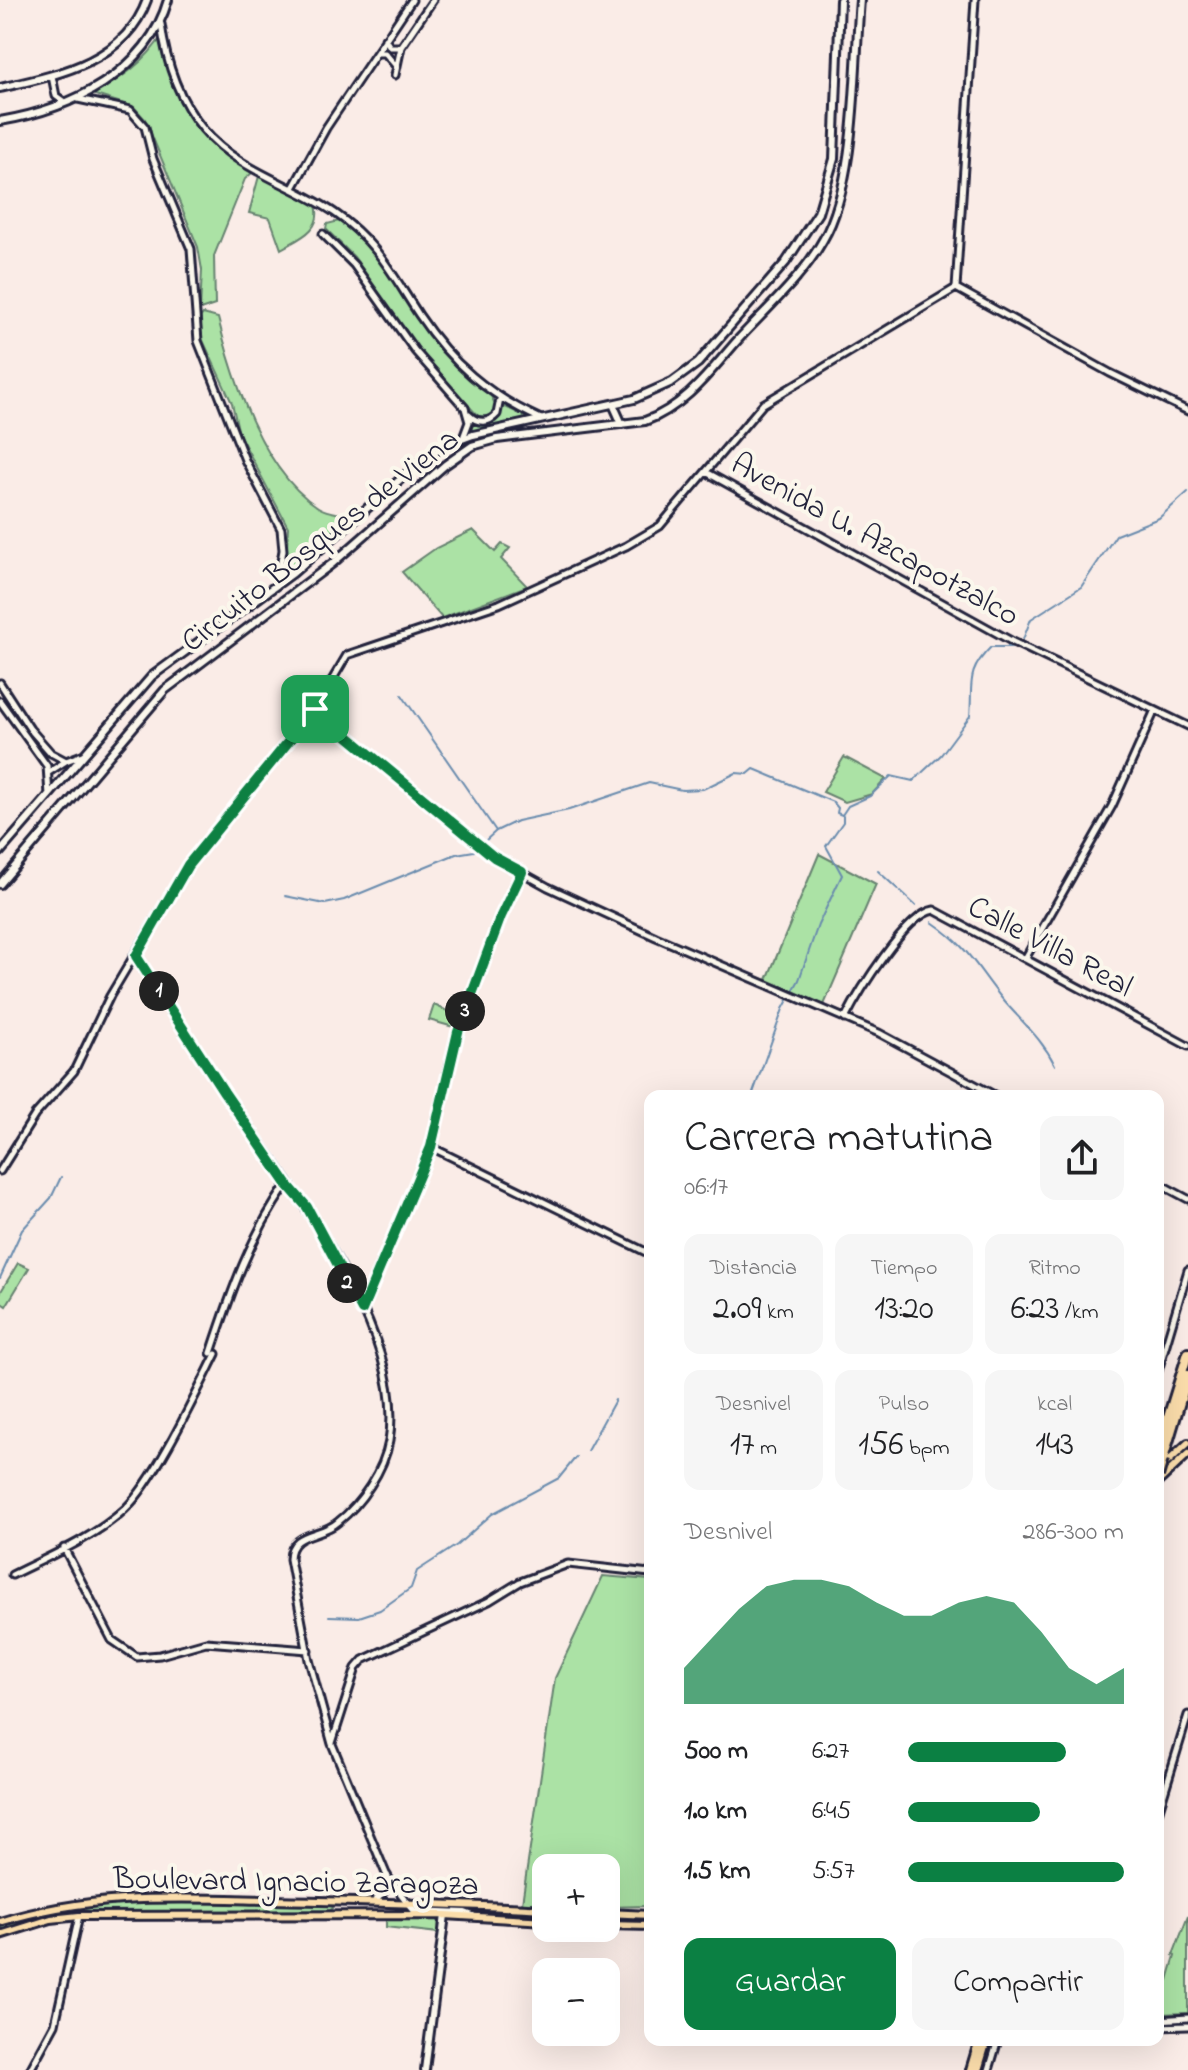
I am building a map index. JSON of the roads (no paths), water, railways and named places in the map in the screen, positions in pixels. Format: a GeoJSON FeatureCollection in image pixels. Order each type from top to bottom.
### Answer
{"type":"FeatureCollection","features":[{"type":"Feature","properties":{"kind":"highway"},"geometry":{"type":"LineString","coordinates":[[1164,1431],[1188,1353]]}},
{"type":"Feature","properties":{"kind":"highway"},"geometry":{"type":"LineString","coordinates":[[1164,1456],[1188,1375]]}},
{"type":"Feature","properties":{"kind":"highway"},"geometry":{"type":"LineString","coordinates":[[971,2070],[978,2046]]}},
{"type":"Feature","properties":{"kind":"highway"},"geometry":{"type":"LineString","coordinates":[[977,2070],[984,2046]]}},
{"type":"Feature","properties":{"kind":"main road"},"geometry":{"type":"LineString","coordinates":[[0,121],[66,100],[125,68],[151,43],[168,0]]}},
{"type":"Feature","properties":{"kind":"main road"},"geometry":{"type":"LineString","coordinates":[[845,1],[860,2]]}},
{"type":"Feature","properties":{"kind":"main road","name":"Circuito Bosques de Viena"},"geometry":{"type":"LineString","coordinates":[[0,852],[134,694],[231,617],[277,585],[446,445],[463,438],[653,392],[698,363],[784,265],[818,213],[832,170],[845,1]]}},
{"type":"Feature","properties":{"kind":"main road"},"geometry":{"type":"LineString","coordinates":[[0,88],[52,76],[106,53],[121,42],[146,2]]}},
{"type":"Feature","properties":{"kind":"main road","name":"Circuito Bosques de Viena"},"geometry":{"type":"LineString","coordinates":[[0,884],[165,690],[333,563],[472,446],[497,439],[622,424],[661,415],[694,390],[822,243],[839,205],[845,173],[860,2]]}},
{"type":"Feature","properties":{"kind":"main road"},"geometry":{"type":"LineString","coordinates":[[784,265],[799,271]]}},
{"type":"Feature","properties":{"kind":"main road"},"geometry":{"type":"LineString","coordinates":[[784,265],[793,278]]}},
{"type":"Feature","properties":{"kind":"main road"},"geometry":{"type":"LineString","coordinates":[[613,404],[622,424]]}},
{"type":"Feature","properties":{"kind":"main road"},"geometry":{"type":"LineString","coordinates":[[416,467],[420,478],[428,481]]}},
{"type":"Feature","properties":{"kind":"main road"},"geometry":{"type":"LineString","coordinates":[[396,485],[409,486],[412,495]]}},
{"type":"Feature","properties":{"kind":"main road"},"geometry":{"type":"LineString","coordinates":[[231,617],[242,631]]}},
{"type":"Feature","properties":{"kind":"main road"},"geometry":{"type":"LineString","coordinates":[[207,636],[221,648]]}},
{"type":"Feature","properties":{"kind":"main road"},"geometry":{"type":"LineString","coordinates":[[89,750],[104,761]]}},
{"type":"Feature","properties":{"kind":"main road"},"geometry":{"type":"LineString","coordinates":[[1164,1467],[1188,1443]]}},
{"type":"Feature","properties":{"kind":"main road"},"geometry":{"type":"LineString","coordinates":[[1164,1476],[1188,1454]]}},
{"type":"Feature","properties":{"kind":"main road"},"geometry":{"type":"LineString","coordinates":[[376,1900],[387,1887],[387,1876]]}},
{"type":"Feature","properties":{"kind":"main road","name":"Boulevard Ignacio Zaragoza"},"geometry":{"type":"LineString","coordinates":[[0,1922],[64,1905],[129,1897],[376,1900],[532,1908]]}},
{"type":"Feature","properties":{"kind":"main road"},"geometry":{"type":"LineString","coordinates":[[341,1914],[342,1901]]}},
{"type":"Feature","properties":{"kind":"main road"},"geometry":{"type":"LineString","coordinates":[[407,1902],[415,1911],[473,1916]]}},
{"type":"Feature","properties":{"kind":"main road","name":"Boulevard Ignacio Zaragoza"},"geometry":{"type":"LineString","coordinates":[[0,1935],[51,1919],[79,1916],[341,1914],[532,1920]]}},
{"type":"Feature","properties":{"kind":"main road"},"geometry":{"type":"LineString","coordinates":[[620,1914],[644,1915]]}},
{"type":"Feature","properties":{"kind":"main road"},"geometry":{"type":"LineString","coordinates":[[425,2070],[445,1915]]}},
{"type":"Feature","properties":{"kind":"main road"},"geometry":{"type":"LineString","coordinates":[[620,1925],[644,1926]]}},
{"type":"Feature","properties":{"kind":"street"},"geometry":{"type":"LineString","coordinates":[[293,188],[359,76],[412,0]]}},
{"type":"Feature","properties":{"kind":"street"},"geometry":{"type":"LineString","coordinates":[[395,75],[401,47],[433,0]]}},
{"type":"Feature","properties":{"kind":"street"},"geometry":{"type":"LineString","coordinates":[[956,288],[975,0]]}},
{"type":"Feature","properties":{"kind":"street"},"geometry":{"type":"LineString","coordinates":[[161,24],[168,65],[198,123],[231,156],[335,213],[384,256],[445,350],[476,383],[500,399],[542,419]]}},
{"type":"Feature","properties":{"kind":"street"},"geometry":{"type":"LineString","coordinates":[[385,38],[390,47],[401,47]]}},
{"type":"Feature","properties":{"kind":"street"},"geometry":{"type":"LineString","coordinates":[[375,53],[385,53],[397,67]]}},
{"type":"Feature","properties":{"kind":"street"},"geometry":{"type":"LineString","coordinates":[[52,76],[56,96],[66,100],[103,101],[130,110],[145,127],[153,159],[191,249],[198,341],[245,460],[281,529],[283,550],[277,585]]}},
{"type":"Feature","properties":{"kind":"street"},"geometry":{"type":"LineString","coordinates":[[323,234],[354,265],[415,351],[468,414],[477,421],[488,421],[497,414],[500,399]]}},
{"type":"Feature","properties":{"kind":"street"},"geometry":{"type":"LineString","coordinates":[[956,288],[1110,373],[1188,411]]}},
{"type":"Feature","properties":{"kind":"street"},"geometry":{"type":"LineString","coordinates":[[0,1171],[35,1115],[74,1071],[92,1028],[188,865],[315,709],[347,655],[499,604],[626,546],[666,521],[763,404],[956,288]]}},
{"type":"Feature","properties":{"kind":"street"},"geometry":{"type":"LineString","coordinates":[[463,438],[468,414]]}},
{"type":"Feature","properties":{"kind":"street","name":"Avenida U. Azcapotzalco"},"geometry":{"type":"LineString","coordinates":[[706,472],[1013,642],[1188,726]]}},
{"type":"Feature","properties":{"kind":"street"},"geometry":{"type":"LineString","coordinates":[[0,683],[30,729],[51,753],[66,761]]}},
{"type":"Feature","properties":{"kind":"street"},"geometry":{"type":"LineString","coordinates":[[0,701],[49,772],[49,795]]}},
{"type":"Feature","properties":{"kind":"street"},"geometry":{"type":"LineString","coordinates":[[315,709],[488,852],[522,872],[656,937],[879,1033],[985,1090]]}},
{"type":"Feature","properties":{"kind":"street"},"geometry":{"type":"LineString","coordinates":[[1026,957],[1095,837],[1155,710]]}},
{"type":"Feature","properties":{"kind":"street"},"geometry":{"type":"LineString","coordinates":[[49,772],[89,750]]}},
{"type":"Feature","properties":{"kind":"street"},"geometry":{"type":"LineString","coordinates":[[362,1310],[431,1147],[463,1015],[501,916],[522,872]]}},
{"type":"Feature","properties":{"kind":"street","name":"Calle Villa Real"},"geometry":{"type":"LineString","coordinates":[[845,1019],[863,987],[916,918],[934,910],[1188,1046]]}},
{"type":"Feature","properties":{"kind":"street"},"geometry":{"type":"LineString","coordinates":[[136,956],[287,1184],[307,1207],[374,1335],[387,1379],[389,1440],[378,1473],[339,1522],[298,1539],[290,1551],[308,1650],[332,1744],[387,1876],[407,1902]]}},
{"type":"Feature","properties":{"kind":"street"},"geometry":{"type":"LineString","coordinates":[[431,1147],[644,1251]]}},
{"type":"Feature","properties":{"kind":"street"},"geometry":{"type":"LineString","coordinates":[[12,1575],[64,1548],[125,1509],[136,1495],[214,1354],[253,1237],[287,1184]]}},
{"type":"Feature","properties":{"kind":"street"},"geometry":{"type":"LineString","coordinates":[[1164,1186],[1188,1199]]}},
{"type":"Feature","properties":{"kind":"street"},"geometry":{"type":"LineString","coordinates":[[1164,1351],[1188,1270]]}},
{"type":"Feature","properties":{"kind":"street"},"geometry":{"type":"LineString","coordinates":[[64,1548],[112,1640],[137,1657],[160,1655],[206,1642],[308,1650]]}},
{"type":"Feature","properties":{"kind":"street"},"geometry":{"type":"LineString","coordinates":[[332,1744],[353,1677],[363,1660],[449,1620],[520,1582],[568,1564],[644,1572]]}},
{"type":"Feature","properties":{"kind":"street"},"geometry":{"type":"LineString","coordinates":[[1164,1793],[1188,1715]]}},
{"type":"Feature","properties":{"kind":"street"},"geometry":{"type":"LineString","coordinates":[[30,2070],[55,2024],[79,1916]]}},
{"type":"Feature","properties":{"kind":"street"},"geometry":{"type":"LineString","coordinates":[[1164,2020],[1188,2018]]}},
{"type":"Feature","properties":{"kind":"street"},"geometry":{"type":"LineString","coordinates":[[1164,2027],[1188,2026]]}},
{"type":"Feature","properties":{"kind":"street"},"geometry":{"type":"LineString","coordinates":[[989,2070],[996,2046]]}},
{"type":"Feature","properties":{"kind":"waterway"},"geometry":{"type":"LineString","coordinates":[[285,896],[325,904],[344,900],[456,854],[474,851],[496,831],[517,821],[569,810],[649,783],[682,790],[703,789],[736,773],[748,774],[754,769],[833,802],[838,808],[837,813],[842,815],[848,806],[870,796],[891,776],[913,781],[941,755],[970,716],[974,672],[991,647],[1020,647],[1031,619],[1081,587],[1116,535],[1159,518],[1188,492]]}},
{"type":"Feature","properties":{"kind":"waterway"},"geometry":{"type":"LineString","coordinates":[[402,695],[496,831]]}},
{"type":"Feature","properties":{"kind":"waterway"},"geometry":{"type":"LineString","coordinates":[[754,1090],[783,1009],[799,980],[818,925],[842,875],[826,846],[843,822],[843,816]]}},
{"type":"Feature","properties":{"kind":"waterway"},"geometry":{"type":"LineString","coordinates":[[878,871],[916,906]]}},
{"type":"Feature","properties":{"kind":"waterway"},"geometry":{"type":"LineString","coordinates":[[932,922],[964,949],[1038,1039],[1055,1065]]}},
{"type":"Feature","properties":{"kind":"waterway"},"geometry":{"type":"LineString","coordinates":[[0,1278],[22,1230],[51,1198],[61,1177]]}},
{"type":"Feature","properties":{"kind":"waterway"},"geometry":{"type":"LineString","coordinates":[[587,1451],[615,1400]]}},
{"type":"Feature","properties":{"kind":"waterway"},"geometry":{"type":"LineString","coordinates":[[329,1616],[359,1617],[380,1610],[411,1588],[417,1571],[457,1545],[492,1514],[559,1478],[576,1457]]}}]}
